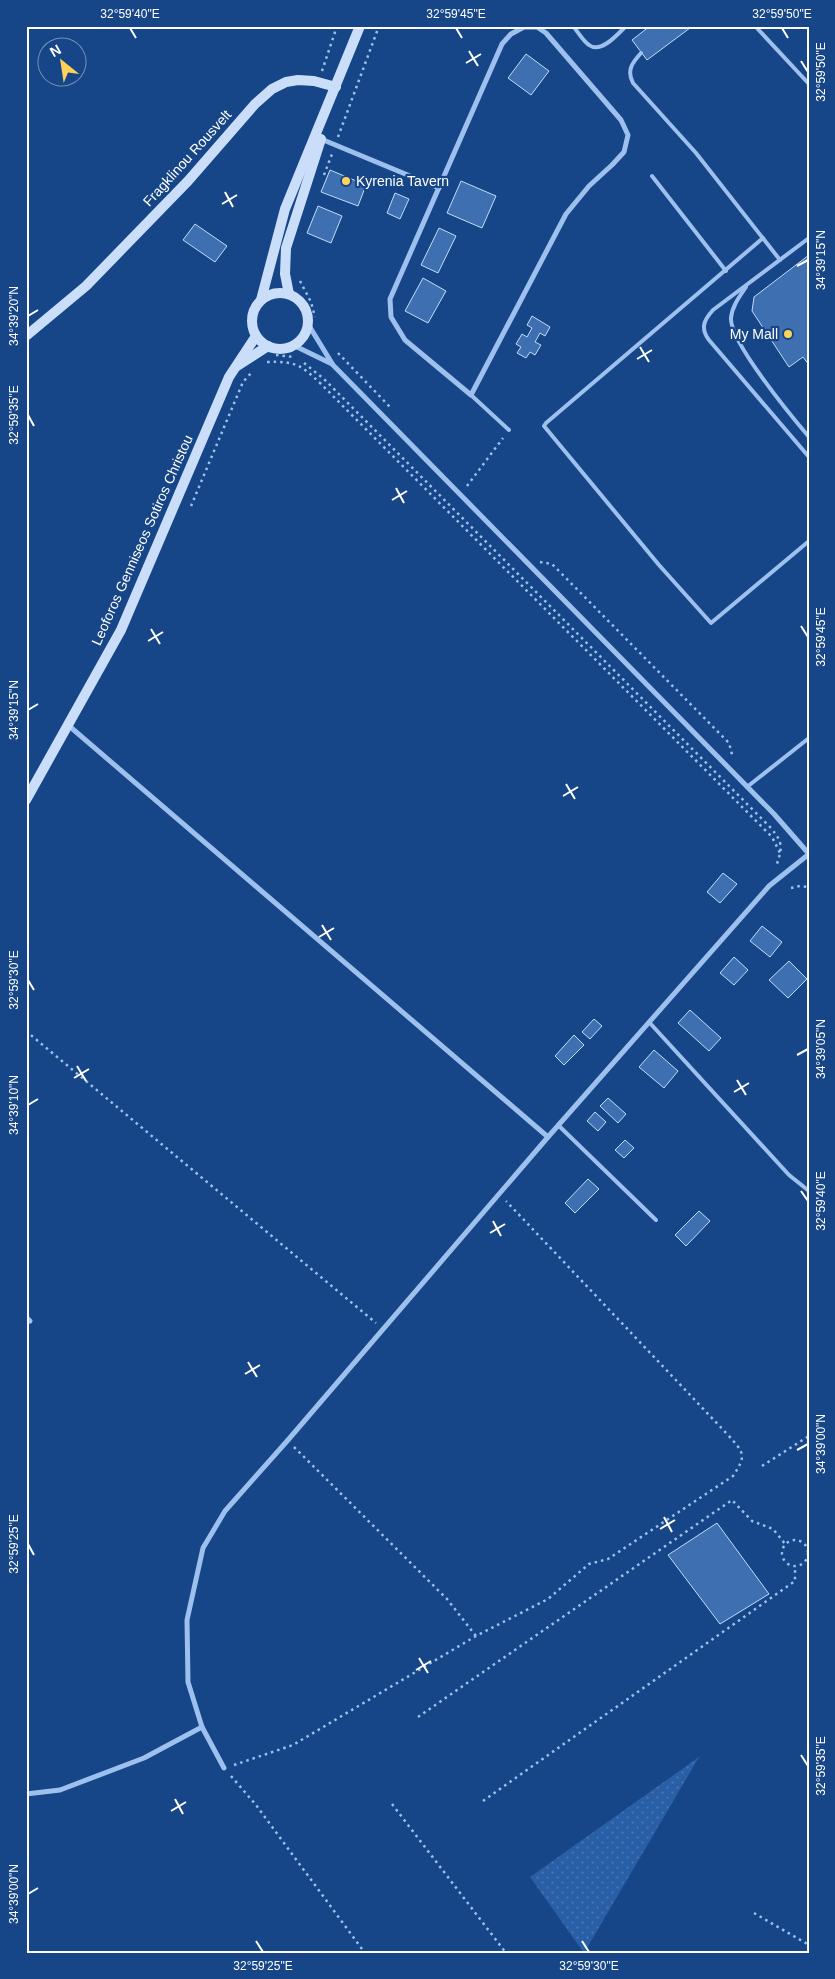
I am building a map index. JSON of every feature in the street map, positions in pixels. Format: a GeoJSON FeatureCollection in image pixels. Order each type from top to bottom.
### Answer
{"type":"FeatureCollection","features":[{"type":"Feature","properties":{"kind":"main road"},"geometry":{"type":"LineString","coordinates":[[270,351],[256,336],[252,328],[252,313],[261,300],[285,209],[360,26]]}},
{"type":"Feature","properties":{"kind":"main road","name":"Fragklinou Rousvelt"},"geometry":{"type":"LineString","coordinates":[[26,336],[86,286],[188,181],[260,99],[272,89],[286,82],[298,80],[319,82],[336,87]]}},
{"type":"Feature","properties":{"kind":"main road"},"geometry":{"type":"LineString","coordinates":[[289,294],[285,274],[286,248],[336,87]]}},
{"type":"Feature","properties":{"kind":"main road"},"geometry":{"type":"LineString","coordinates":[[234,368],[270,351],[293,345],[305,333],[312,322],[305,308],[296,298],[289,294],[275,293],[261,300]]}},
{"type":"Feature","properties":{"kind":"main road","name":"Leoforos Genniseos Sotiros Christou"},"geometry":{"type":"LineString","coordinates":[[26,800],[121,630],[229,377],[256,336]]}},
{"type":"Feature","properties":{"kind":"street"},"geometry":{"type":"LineString","coordinates":[[524,27],[537,27],[546,33],[621,120],[628,135],[624,152],[612,166],[589,186],[566,214],[471,395],[405,340],[391,317],[390,299],[502,44],[511,34],[524,27]]}},
{"type":"Feature","properties":{"kind":"street"},"geometry":{"type":"LineString","coordinates":[[321,139],[439,188]]}},
{"type":"Feature","properties":{"kind":"street"},"geometry":{"type":"LineString","coordinates":[[224,1768],[202,1727],[188,1682],[187,1620],[203,1548],[225,1511],[384,1329],[558,1125],[769,886],[809,854],[747,788],[333,364],[312,322]]}},
{"type":"Feature","properties":{"kind":"street"},"geometry":{"type":"LineString","coordinates":[[293,345],[333,364]]}},
{"type":"Feature","properties":{"kind":"street"},"geometry":{"type":"LineString","coordinates":[[68,725],[548,1137]]}},
{"type":"Feature","properties":{"kind":"street"},"geometry":{"type":"LineString","coordinates":[[26,1794],[60,1790],[144,1758],[202,1727]]}},
{"type":"Feature","properties":{"kind":"lane"},"geometry":{"type":"LineString","coordinates":[[573,26],[589,45],[596,48],[605,45],[626,26]]}},
{"type":"Feature","properties":{"kind":"lane"},"geometry":{"type":"LineString","coordinates":[[755,26],[809,84]]}},
{"type":"Feature","properties":{"kind":"lane"},"geometry":{"type":"LineString","coordinates":[[641,53],[630,69],[629,76],[632,83],[696,153],[780,260]]}},
{"type":"Feature","properties":{"kind":"lane"},"geometry":{"type":"LineString","coordinates":[[652,176],[726,270]]}},
{"type":"Feature","properties":{"kind":"lane"},"geometry":{"type":"LineString","coordinates":[[763,238],[546,422],[544,426],[659,565],[711,624],[809,541]]}},
{"type":"Feature","properties":{"kind":"lane"},"geometry":{"type":"LineString","coordinates":[[809,238],[713,310],[705,320],[704,330],[709,340],[809,457]]}},
{"type":"Feature","properties":{"kind":"lane"},"geometry":{"type":"LineString","coordinates":[[748,285],[733,310],[731,318],[734,333],[783,405],[809,437]]}},
{"type":"Feature","properties":{"kind":"lane"},"geometry":{"type":"LineString","coordinates":[[471,395],[509,430]]}},
{"type":"Feature","properties":{"kind":"lane"},"geometry":{"type":"LineString","coordinates":[[747,788],[809,738]]}},
{"type":"Feature","properties":{"kind":"lane"},"geometry":{"type":"LineString","coordinates":[[649,1022],[789,1175],[809,1191]]}},
{"type":"Feature","properties":{"kind":"lane"},"geometry":{"type":"LineString","coordinates":[[558,1125],[656,1220]]}},
{"type":"Feature","properties":{"kind":"path"},"geometry":{"type":"LineString","coordinates":[[319,82],[326,54],[337,26]]}},
{"type":"Feature","properties":{"kind":"path"},"geometry":{"type":"LineString","coordinates":[[321,182],[379,26]]}},
{"type":"Feature","properties":{"kind":"path"},"geometry":{"type":"LineString","coordinates":[[299,280],[311,302],[312,322]]}},
{"type":"Feature","properties":{"kind":"path"},"geometry":{"type":"LineString","coordinates":[[270,351],[294,357],[307,364],[324,379],[771,828],[780,839],[780,853],[775,868]]}},
{"type":"Feature","properties":{"kind":"path"},"geometry":{"type":"LineString","coordinates":[[337,352],[391,407]]}},
{"type":"Feature","properties":{"kind":"path"},"geometry":{"type":"LineString","coordinates":[[261,365],[267,362],[285,361],[302,367],[321,384],[772,837],[780,853]]}},
{"type":"Feature","properties":{"kind":"path"},"geometry":{"type":"LineString","coordinates":[[191,506],[243,382],[256,368]]}},
{"type":"Feature","properties":{"kind":"path"},"geometry":{"type":"LineString","coordinates":[[467,486],[509,430]]}},
{"type":"Feature","properties":{"kind":"path"},"geometry":{"type":"LineString","coordinates":[[540,562],[552,564],[729,743],[733,759]]}},
{"type":"Feature","properties":{"kind":"path"},"geometry":{"type":"LineString","coordinates":[[791,888],[809,887]]}},
{"type":"Feature","properties":{"kind":"path"},"geometry":{"type":"LineString","coordinates":[[26,1031],[384,1329]]}},
{"type":"Feature","properties":{"kind":"path"},"geometry":{"type":"LineString","coordinates":[[365,1953],[256,1805],[224,1768],[293,1745],[476,1636],[548,1599],[589,1564],[608,1559],[733,1476],[742,1462],[742,1450],[500,1194]]}},
{"type":"Feature","properties":{"kind":"path"},"geometry":{"type":"LineString","coordinates":[[762,1466],[809,1436]]}},
{"type":"Feature","properties":{"kind":"path"},"geometry":{"type":"LineString","coordinates":[[288,1440],[447,1599],[476,1636]]}},
{"type":"Feature","properties":{"kind":"path"},"geometry":{"type":"LineString","coordinates":[[418,1717],[732,1500],[752,1522],[773,1529],[786,1545]]}},
{"type":"Feature","properties":{"kind":"path"},"geometry":{"type":"LineString","coordinates":[[794,1541],[802,1542],[808,1553],[806,1561],[799,1566],[795,1566],[784,1560],[783,1552],[786,1545],[794,1541]]}},
{"type":"Feature","properties":{"kind":"path"},"geometry":{"type":"LineString","coordinates":[[484,1800],[794,1581],[795,1566]]}},
{"type":"Feature","properties":{"kind":"path"},"geometry":{"type":"LineString","coordinates":[[392,1804],[506,1953]]}},
{"type":"Feature","properties":{"kind":"path"},"geometry":{"type":"LineString","coordinates":[[754,1913],[809,1945]]}},
{"type":"Feature","properties":{"kind":"shaded area"},"geometry":{"type":"Polygon","coordinates":[[[699,1757],[584,1953],[530,1877],[699,1757]]]}},
{"type":"Feature","properties":{"kind":"building"},"geometry":{"type":"Polygon","coordinates":[[[650,26],[689,26],[690,28],[647,60],[632,40],[650,26]]]}},
{"type":"Feature","properties":{"kind":"building"},"geometry":{"type":"Polygon","coordinates":[[[526,54],[549,71],[531,95],[508,78],[526,54]]]}},
{"type":"Feature","properties":{"kind":"building"},"geometry":{"type":"Polygon","coordinates":[[[330,170],[366,185],[358,206],[321,192],[330,170]]]}},
{"type":"Feature","properties":{"kind":"building"},"geometry":{"type":"Polygon","coordinates":[[[461,181],[496,196],[482,228],[447,213],[461,181]]]}},
{"type":"Feature","properties":{"kind":"building"},"geometry":{"type":"Polygon","coordinates":[[[395,193],[409,199],[400,219],[387,213],[395,193]]]}},
{"type":"Feature","properties":{"kind":"building"},"geometry":{"type":"Polygon","coordinates":[[[318,206],[342,216],[331,243],[307,233],[318,206]]]}},
{"type":"Feature","properties":{"kind":"building"},"geometry":{"type":"Polygon","coordinates":[[[195,224],[227,246],[215,262],[183,240],[195,224]]]}},
{"type":"Feature","properties":{"kind":"building"},"geometry":{"type":"Polygon","coordinates":[[[439,228],[456,236],[438,273],[421,265],[439,228]]]}},
{"type":"Feature","properties":{"kind":"building","name":"My Mall"},"geometry":{"type":"Polygon","coordinates":[[[809,255],[809,365],[803,357],[789,367],[752,311],[754,297],[809,255]]]}},
{"type":"Feature","properties":{"kind":"building"},"geometry":{"type":"Polygon","coordinates":[[[423,278],[446,291],[428,323],[405,311],[423,278]]]}},
{"type":"Feature","properties":{"kind":"building"},"geometry":{"type":"Polygon","coordinates":[[[532,316],[550,327],[545,336],[540,333],[535,342],[541,345],[535,355],[530,352],[526,358],[517,353],[521,347],[516,344],[522,334],[527,337],[532,328],[527,325],[532,316]]]}},
{"type":"Feature","properties":{"kind":"building"},"geometry":{"type":"Polygon","coordinates":[[[723,873],[737,884],[720,903],[707,892],[723,873]]]}},
{"type":"Feature","properties":{"kind":"building"},"geometry":{"type":"Polygon","coordinates":[[[762,926],[782,942],[770,957],[750,941],[762,926]]]}},
{"type":"Feature","properties":{"kind":"building"},"geometry":{"type":"Polygon","coordinates":[[[734,957],[748,970],[734,985],[720,973],[734,957]]]}},
{"type":"Feature","properties":{"kind":"building"},"geometry":{"type":"Polygon","coordinates":[[[789,961],[807,979],[788,998],[769,980],[789,961]]]}},
{"type":"Feature","properties":{"kind":"building"},"geometry":{"type":"Polygon","coordinates":[[[690,1010],[721,1038],[709,1051],[678,1023],[690,1010]]]}},
{"type":"Feature","properties":{"kind":"building"},"geometry":{"type":"Polygon","coordinates":[[[594,1019],[602,1026],[590,1039],[582,1032],[594,1019]]]}},
{"type":"Feature","properties":{"kind":"building"},"geometry":{"type":"Polygon","coordinates":[[[574,1035],[584,1045],[564,1065],[555,1056],[574,1035]]]}},
{"type":"Feature","properties":{"kind":"building"},"geometry":{"type":"Polygon","coordinates":[[[654,1050],[678,1071],[664,1088],[639,1067],[654,1050]]]}},
{"type":"Feature","properties":{"kind":"building"},"geometry":{"type":"Polygon","coordinates":[[[608,1098],[626,1114],[618,1123],[600,1106],[608,1098]]]}},
{"type":"Feature","properties":{"kind":"building"},"geometry":{"type":"Polygon","coordinates":[[[595,1112],[606,1122],[598,1131],[587,1121],[595,1112]]]}},
{"type":"Feature","properties":{"kind":"building"},"geometry":{"type":"Polygon","coordinates":[[[625,1140],[634,1148],[624,1158],[615,1150],[625,1140]]]}},
{"type":"Feature","properties":{"kind":"building"},"geometry":{"type":"Polygon","coordinates":[[[588,1179],[599,1189],[575,1213],[565,1203],[588,1179]]]}},
{"type":"Feature","properties":{"kind":"building"},"geometry":{"type":"Polygon","coordinates":[[[699,1211],[710,1221],[686,1246],[675,1235],[699,1211]]]}},
{"type":"Feature","properties":{"kind":"building"},"geometry":{"type":"Polygon","coordinates":[[[717,1523],[769,1594],[720,1624],[668,1555],[717,1523]]]}},
{"type":"Feature","properties":{"kind":"place","name":"Kyrenia Tavern"},"geometry":{"type":"Point","coordinates":[346,181]}},
{"type":"Feature","properties":{"kind":"place","name":"My Mall"},"geometry":{"type":"Point","coordinates":[788,334]}}]}
